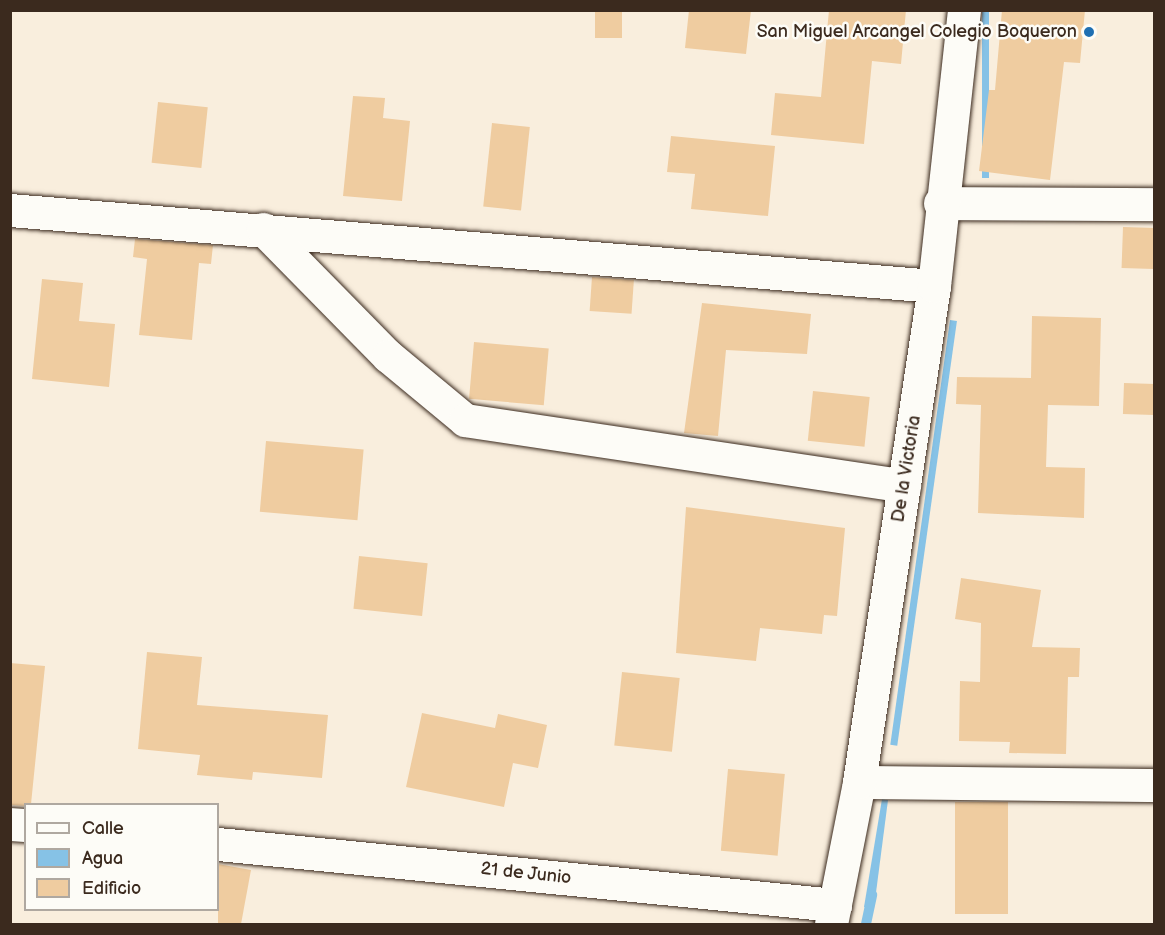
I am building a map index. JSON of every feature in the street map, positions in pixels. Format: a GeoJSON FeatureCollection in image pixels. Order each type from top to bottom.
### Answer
{"type":"FeatureCollection","features":[{"type":"Feature","properties":{"kind":"street","name":"De la Victoria"},"geometry":{"type":"LineString","coordinates":[[833,915],[859,782],[934,286],[940,202],[964,10]]}},
{"type":"Feature","properties":{"kind":"street"},"geometry":{"type":"LineString","coordinates":[[940,202],[1155,204]]}},
{"type":"Feature","properties":{"kind":"street"},"geometry":{"type":"LineString","coordinates":[[10,210],[263,229],[934,286]]}},
{"type":"Feature","properties":{"kind":"street"},"geometry":{"type":"LineString","coordinates":[[263,229],[388,356],[465,420],[904,486]]}},
{"type":"Feature","properties":{"kind":"street"},"geometry":{"type":"LineString","coordinates":[[859,782],[1155,785]]}},
{"type":"Feature","properties":{"kind":"street","name":"21 de Junio"},"geometry":{"type":"LineString","coordinates":[[219,844],[833,915]]}},
{"type":"Feature","properties":{"kind":"water"},"geometry":{"type":"Polygon","coordinates":[[[982,11],[989,11],[989,178],[982,178],[982,11]]]}},
{"type":"Feature","properties":{"kind":"water"},"geometry":{"type":"Polygon","coordinates":[[[950,320],[957,321],[897,746],[890,745],[950,320]]]}},
{"type":"Feature","properties":{"kind":"water"},"geometry":{"type":"Polygon","coordinates":[[[882,799],[888,800],[874,908],[864,907],[882,799]]]}},
{"type":"Feature","properties":{"kind":"building"},"geometry":{"type":"Polygon","coordinates":[[[595,10],[622,10],[622,38],[595,38],[595,10]]]}},
{"type":"Feature","properties":{"kind":"building"},"geometry":{"type":"Polygon","coordinates":[[[689,10],[751,10],[746,54],[685,48],[689,10]]]}},
{"type":"Feature","properties":{"kind":"building"},"geometry":{"type":"Polygon","coordinates":[[[829,10],[906,10],[901,64],[872,61],[864,144],[771,135],[775,93],[821,97],[829,10]]]}},
{"type":"Feature","properties":{"kind":"building"},"geometry":{"type":"Polygon","coordinates":[[[1002,10],[1085,10],[1080,63],[1064,62],[1050,180],[979,171],[989,90],[995,90],[1002,10]]]}},
{"type":"Feature","properties":{"kind":"building"},"geometry":{"type":"Polygon","coordinates":[[[353,96],[385,98],[383,118],[410,121],[402,201],[343,196],[353,96]]]}},
{"type":"Feature","properties":{"kind":"building"},"geometry":{"type":"Polygon","coordinates":[[[158,102],[208,107],[201,168],[152,163],[158,102]]]}},
{"type":"Feature","properties":{"kind":"building"},"geometry":{"type":"Polygon","coordinates":[[[492,123],[530,127],[521,211],[483,207],[492,123]]]}},
{"type":"Feature","properties":{"kind":"building"},"geometry":{"type":"Polygon","coordinates":[[[671,136],[775,146],[768,216],[691,209],[695,174],[667,172],[671,136]]]}},
{"type":"Feature","properties":{"kind":"building"},"geometry":{"type":"Polygon","coordinates":[[[1123,227],[1154,228],[1154,269],[1122,268],[1123,227]]]}},
{"type":"Feature","properties":{"kind":"building"},"geometry":{"type":"Polygon","coordinates":[[[135,239],[213,245],[211,264],[199,263],[192,340],[139,335],[147,259],[133,257],[135,239]]]}},
{"type":"Feature","properties":{"kind":"building"},"geometry":{"type":"Polygon","coordinates":[[[592,277],[634,280],[632,314],[590,311],[592,277]]]}},
{"type":"Feature","properties":{"kind":"building"},"geometry":{"type":"Polygon","coordinates":[[[42,279],[83,283],[79,321],[115,324],[109,387],[32,379],[42,279]]]}},
{"type":"Feature","properties":{"kind":"building"},"geometry":{"type":"Polygon","coordinates":[[[702,303],[811,314],[807,354],[726,350],[718,436],[684,433],[702,303]]]}},
{"type":"Feature","properties":{"kind":"building"},"geometry":{"type":"Polygon","coordinates":[[[1032,316],[1101,318],[1099,406],[1048,405],[1046,467],[1085,468],[1084,518],[978,513],[981,405],[956,404],[957,377],[1031,378],[1032,316]]]}},
{"type":"Feature","properties":{"kind":"building"},"geometry":{"type":"Polygon","coordinates":[[[474,342],[549,349],[544,405],[469,399],[474,342]]]}},
{"type":"Feature","properties":{"kind":"building"},"geometry":{"type":"Polygon","coordinates":[[[1124,383],[1154,384],[1154,415],[1123,414],[1124,383]]]}},
{"type":"Feature","properties":{"kind":"building"},"geometry":{"type":"Polygon","coordinates":[[[813,391],[870,397],[864,447],[808,441],[813,391]]]}},
{"type":"Feature","properties":{"kind":"building"},"geometry":{"type":"Polygon","coordinates":[[[266,441],[364,450],[357,520],[260,512],[266,441]]]}},
{"type":"Feature","properties":{"kind":"building"},"geometry":{"type":"Polygon","coordinates":[[[686,507],[845,528],[837,616],[824,615],[822,634],[760,628],[756,661],[676,653],[686,507]]]}},
{"type":"Feature","properties":{"kind":"building"},"geometry":{"type":"Polygon","coordinates":[[[359,556],[428,563],[422,616],[353,609],[359,556]]]}},
{"type":"Feature","properties":{"kind":"building"},"geometry":{"type":"Polygon","coordinates":[[[961,578],[1041,590],[1032,647],[1080,648],[1079,677],[1068,677],[1066,754],[1009,753],[1010,742],[959,741],[960,681],[980,682],[981,623],[955,619],[961,578]]]}},
{"type":"Feature","properties":{"kind":"building"},"geometry":{"type":"Polygon","coordinates":[[[147,652],[202,657],[197,705],[328,715],[322,778],[253,772],[252,780],[197,775],[200,755],[138,749],[147,652]]]}},
{"type":"Feature","properties":{"kind":"building"},"geometry":{"type":"Polygon","coordinates":[[[10,663],[45,666],[31,803],[24,803],[24,806],[10,805],[10,663]]]}},
{"type":"Feature","properties":{"kind":"building"},"geometry":{"type":"Polygon","coordinates":[[[622,672],[680,678],[672,752],[614,746],[622,672]]]}},
{"type":"Feature","properties":{"kind":"building"},"geometry":{"type":"Polygon","coordinates":[[[422,713],[495,728],[498,714],[547,725],[538,768],[513,763],[504,807],[406,787],[422,713]]]}},
{"type":"Feature","properties":{"kind":"building"},"geometry":{"type":"Polygon","coordinates":[[[728,769],[785,774],[778,856],[721,851],[728,769]]]}},
{"type":"Feature","properties":{"kind":"building"},"geometry":{"type":"Polygon","coordinates":[[[955,802],[1008,802],[1008,914],[955,914],[955,802]]]}},
{"type":"Feature","properties":{"kind":"building"},"geometry":{"type":"Polygon","coordinates":[[[219,864],[251,870],[241,924],[218,924],[219,864]]]}},
{"type":"Feature","properties":{"kind":"waterway"},"geometry":{"type":"LineString","coordinates":[[866,924],[872,895]]}},
{"type":"Feature","properties":{"kind":"place","name":"San Miguel Arcangel Colegio Boqueron"},"geometry":{"type":"Point","coordinates":[1089,32]}}]}
